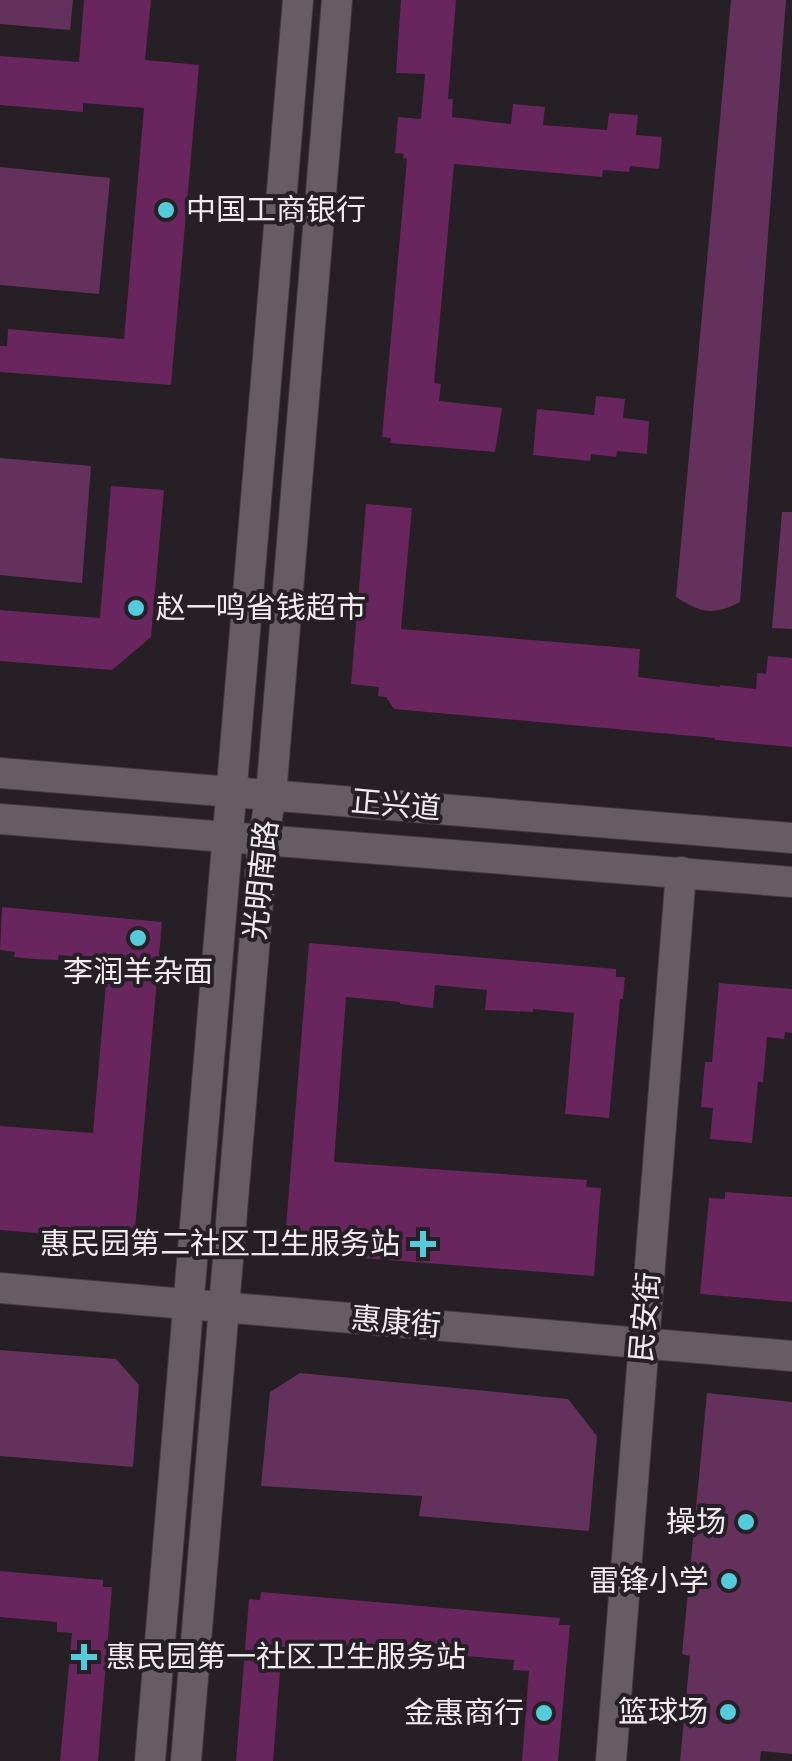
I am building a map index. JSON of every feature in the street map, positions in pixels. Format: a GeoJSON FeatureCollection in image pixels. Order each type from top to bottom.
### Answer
{"type":"FeatureCollection","features":[{"type":"Feature","properties":{"kind":"main road","name":"光明南路"},"geometry":{"type":"LineString","coordinates":[[150,1761],[298,0]]}},
{"type":"Feature","properties":{"kind":"main road","name":"光明南路"},"geometry":{"type":"LineString","coordinates":[[186,1761],[337,0]]}},
{"type":"Feature","properties":{"kind":"main road","name":"正兴道"},"geometry":{"type":"LineString","coordinates":[[0,773],[792,838]]}},
{"type":"Feature","properties":{"kind":"main road","name":"正兴道"},"geometry":{"type":"LineString","coordinates":[[0,819],[792,882]]}},
{"type":"Feature","properties":{"kind":"main road","name":"民安街"},"geometry":{"type":"LineString","coordinates":[[610,1761],[681,872]]}},
{"type":"Feature","properties":{"kind":"main road","name":"惠康街"},"geometry":{"type":"LineString","coordinates":[[0,1288],[792,1356]]}},
{"type":"Feature","properties":{"kind":"shaded area"},"geometry":{"type":"Polygon","coordinates":[[[0,0],[73,0],[70,30],[0,24],[0,0]]]}},
{"type":"Feature","properties":{"kind":"shaded area"},"geometry":{"type":"Polygon","coordinates":[[[731,0],[786,0],[740,602],[707,611],[676,597],[731,0]]]}},
{"type":"Feature","properties":{"kind":"shaded area"},"geometry":{"type":"Polygon","coordinates":[[[0,167],[110,178],[99,294],[0,285],[0,167]]]}},
{"type":"Feature","properties":{"kind":"shaded area"},"geometry":{"type":"Polygon","coordinates":[[[0,458],[91,466],[82,583],[0,575],[0,458]]]}},
{"type":"Feature","properties":{"kind":"shaded area"},"geometry":{"type":"Polygon","coordinates":[[[782,512],[792,512],[792,629],[772,628],[782,512]]]}},
{"type":"Feature","properties":{"kind":"shaded area"},"geometry":{"type":"Polygon","coordinates":[[[0,1350],[116,1359],[139,1385],[133,1467],[0,1456],[0,1350]]]}},
{"type":"Feature","properties":{"kind":"shaded area"},"geometry":{"type":"Polygon","coordinates":[[[300,1373],[568,1399],[597,1436],[589,1531],[419,1516],[422,1496],[261,1486],[270,1392],[300,1373]]]}},
{"type":"Feature","properties":{"kind":"shaded area","name":"雷锋小学"},"geometry":{"type":"Polygon","coordinates":[[[707,1393],[792,1402],[792,1754],[761,1751],[760,1761],[680,1761],[690,1656],[682,1654],[707,1393]]]}},
{"type":"Feature","properties":{"kind":"building"},"geometry":{"type":"Polygon","coordinates":[[[84,0],[151,0],[145,60],[199,65],[171,385],[0,372],[0,346],[7,346],[8,329],[124,339],[144,108],[83,103],[83,112],[0,105],[0,56],[79,62],[84,0]]]}},
{"type":"Feature","properties":{"kind":"building"},"geometry":{"type":"Polygon","coordinates":[[[401,0],[456,0],[448,99],[453,99],[452,117],[511,124],[513,104],[545,107],[543,125],[607,130],[609,113],[638,115],[636,135],[662,137],[659,169],[630,166],[629,172],[603,170],[602,177],[454,164],[434,383],[441,384],[439,401],[502,408],[495,452],[390,443],[391,438],[382,437],[407,159],[404,154],[395,153],[398,117],[421,119],[425,74],[396,73],[401,0]]]}},
{"type":"Feature","properties":{"kind":"building"},"geometry":{"type":"Polygon","coordinates":[[[596,396],[625,399],[623,418],[649,421],[647,454],[591,454],[590,461],[533,455],[537,409],[594,415],[596,396]]]}},
{"type":"Feature","properties":{"kind":"building"},"geometry":{"type":"Polygon","coordinates":[[[111,486],[164,490],[151,637],[112,670],[0,661],[0,610],[100,618],[111,486]]]}},
{"type":"Feature","properties":{"kind":"building"},"geometry":{"type":"Polygon","coordinates":[[[366,504],[412,508],[401,629],[640,649],[638,677],[720,687],[756,689],[757,673],[766,674],[768,656],[792,658],[792,747],[394,709],[386,697],[378,696],[379,687],[351,684],[366,504]]]}},
{"type":"Feature","properties":{"kind":"building"},"geometry":{"type":"Polygon","coordinates":[[[2,907],[162,922],[134,1241],[0,1230],[0,1126],[93,1133],[108,960],[59,955],[58,960],[14,957],[15,952],[0,950],[2,907]]]}},
{"type":"Feature","properties":{"kind":"building"},"geometry":{"type":"Polygon","coordinates":[[[309,943],[616,969],[616,977],[625,977],[609,1118],[565,1114],[574,1013],[485,1010],[487,990],[435,985],[433,1008],[346,997],[334,1162],[587,1180],[586,1187],[601,1188],[594,1276],[284,1252],[309,943]]]}},
{"type":"Feature","properties":{"kind":"building"},"geometry":{"type":"Polygon","coordinates":[[[719,983],[792,989],[792,1033],[785,1032],[784,1039],[767,1037],[752,1143],[710,1139],[713,1108],[701,1107],[705,1062],[712,1062],[719,983]]]}},
{"type":"Feature","properties":{"kind":"building"},"geometry":{"type":"Polygon","coordinates":[[[725,1192],[792,1197],[792,1302],[700,1294],[709,1198],[725,1199],[725,1192]]]}},
{"type":"Feature","properties":{"kind":"building"},"geometry":{"type":"Polygon","coordinates":[[[0,1571],[103,1580],[103,1587],[112,1587],[98,1761],[60,1761],[72,1633],[57,1632],[57,1622],[0,1617],[0,1571]]]}},
{"type":"Feature","properties":{"kind":"building"},"geometry":{"type":"Polygon","coordinates":[[[261,1592],[560,1618],[559,1625],[570,1625],[558,1761],[522,1761],[529,1671],[513,1670],[514,1660],[296,1641],[296,1648],[282,1647],[273,1761],[236,1761],[249,1599],[260,1600],[261,1592]]]}},
{"type":"Feature","properties":{"kind":"place","name":"中国工商银行"},"geometry":{"type":"Point","coordinates":[166,210]}},
{"type":"Feature","properties":{"kind":"place","name":"赵一鸣省钱超市"},"geometry":{"type":"Point","coordinates":[136,608]}},
{"type":"Feature","properties":{"kind":"place","name":"李润羊杂面"},"geometry":{"type":"Point","coordinates":[138,938]}},
{"type":"Feature","properties":{"kind":"place","name":"惠民园第二社区卫生服务站"},"geometry":{"type":"Point","coordinates":[423,1244]}},
{"type":"Feature","properties":{"kind":"place","name":"操场"},"geometry":{"type":"Point","coordinates":[746,1522]}},
{"type":"Feature","properties":{"kind":"place","name":"雷锋小学"},"geometry":{"type":"Point","coordinates":[729,1581]}},
{"type":"Feature","properties":{"kind":"place","name":"惠民园第一社区卫生服务站"},"geometry":{"type":"Point","coordinates":[84,1657]}},
{"type":"Feature","properties":{"kind":"place","name":"篮球场"},"geometry":{"type":"Point","coordinates":[728,1712]}},
{"type":"Feature","properties":{"kind":"place","name":"金惠商行"},"geometry":{"type":"Point","coordinates":[544,1713]}}]}
